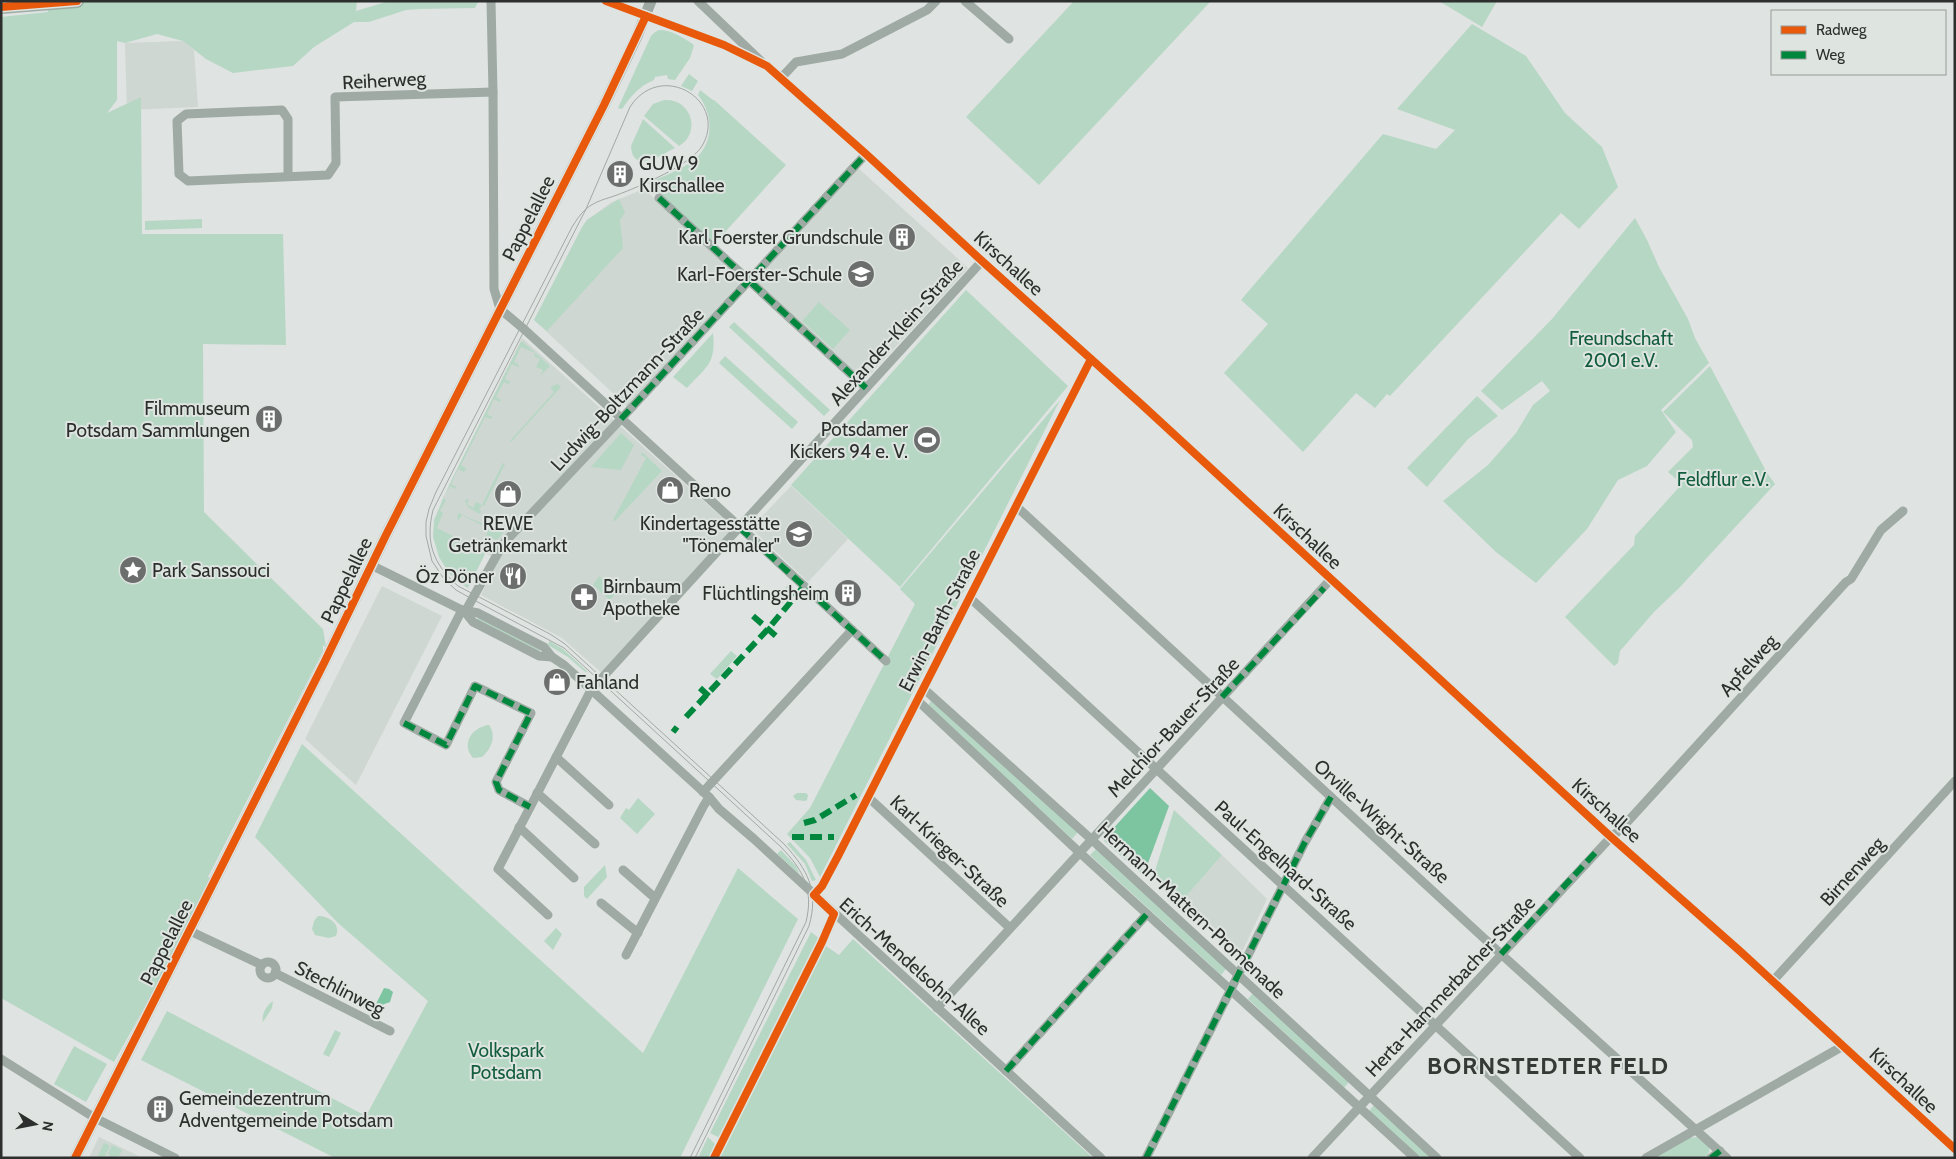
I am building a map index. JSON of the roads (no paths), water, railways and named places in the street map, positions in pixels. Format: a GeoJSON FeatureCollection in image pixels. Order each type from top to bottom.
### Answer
{"type":"FeatureCollection","features":[{"type":"Feature","properties":{"kind":"main road"},"geometry":{"type":"LineString","coordinates":[[1,7],[77,1]]}},
{"type":"Feature","properties":{"kind":"street"},"geometry":{"type":"LineString","coordinates":[[491,1],[494,289],[500,309],[886,661]]}},
{"type":"Feature","properties":{"kind":"street","name":"Kirschallee"},"geometry":{"type":"LineString","coordinates":[[606,1],[724,45],[767,66]]}},
{"type":"Feature","properties":{"kind":"street","name":"Pappelallee"},"geometry":{"type":"LineString","coordinates":[[75,1158],[610,92],[646,16],[651,1]]}},
{"type":"Feature","properties":{"kind":"street","name":"Kirschallee"},"geometry":{"type":"LineString","coordinates":[[698,1],[1955,1149]]}},
{"type":"Feature","properties":{"kind":"street"},"geometry":{"type":"LineString","coordinates":[[781,78],[796,62],[842,54],[927,10],[936,1]]}},
{"type":"Feature","properties":{"kind":"street"},"geometry":{"type":"LineString","coordinates":[[965,1],[1009,39]]}},
{"type":"Feature","properties":{"kind":"street","name":"Reiherweg"},"geometry":{"type":"LineString","coordinates":[[288,176],[288,119],[282,110],[186,114],[177,122],[179,174],[188,181],[328,175],[336,163],[335,97],[493,92]]}},
{"type":"Feature","properties":{"kind":"street","name":"Ludwig-Boltzmann-Straße"},"geometry":{"type":"LineString","coordinates":[[530,807],[499,790],[496,782],[530,713],[475,686],[446,745],[404,723],[463,611],[500,548],[866,154]]}},
{"type":"Feature","properties":{"kind":"street"},"geometry":{"type":"LineString","coordinates":[[659,198],[866,388]]}},
{"type":"Feature","properties":{"kind":"street","name":"Alexander-Klein-Straße"},"geometry":{"type":"LineString","coordinates":[[548,915],[498,869],[591,690],[982,261]]}},
{"type":"Feature","properties":{"kind":"street","name":"Erwin-Barth-Straße"},"geometry":{"type":"LineString","coordinates":[[814,895],[822,886],[868,797],[1091,359]]}},
{"type":"Feature","properties":{"kind":"street","name":"Orville-Wright-Straße"},"geometry":{"type":"LineString","coordinates":[[1016,506],[1501,954],[1724,1155]]}},
{"type":"Feature","properties":{"kind":"street","name":"Apfelweg"},"geometry":{"type":"LineString","coordinates":[[1611,836],[1620,830],[1846,582],[1852,579],[1881,530],[1903,510]]}},
{"type":"Feature","properties":{"kind":"street","name":"Erich-Mendelsohn-Allee"},"geometry":{"type":"LineString","coordinates":[[372,565],[463,611],[478,613],[544,647],[552,657],[564,665],[706,795],[719,810],[754,839],[1101,1158]]}},
{"type":"Feature","properties":{"kind":"street","name":"Melchior-Bauer-Straße"},"geometry":{"type":"LineString","coordinates":[[937,1008],[1330,579]]}},
{"type":"Feature","properties":{"kind":"street","name":"Paul-Engelhard-Straße"},"geometry":{"type":"LineString","coordinates":[[969,597],[1580,1158]]}},
{"type":"Feature","properties":{"kind":"street"},"geometry":{"type":"LineString","coordinates":[[626,955],[702,807],[706,795],[852,630]]}},
{"type":"Feature","properties":{"kind":"street","name":"Hermann-Mattern-Promenade"},"geometry":{"type":"LineString","coordinates":[[923,688],[1437,1158]]}},
{"type":"Feature","properties":{"kind":"street","name":"Hermann-Mattern-Promenade"},"geometry":{"type":"LineString","coordinates":[[917,700],[1079,852],[1415,1158]]}},
{"type":"Feature","properties":{"kind":"street"},"geometry":{"type":"LineString","coordinates":[[556,757],[609,805]]}},
{"type":"Feature","properties":{"kind":"street","name":"Birnenweg"},"geometry":{"type":"LineString","coordinates":[[1772,982],[1955,781]]}},
{"type":"Feature","properties":{"kind":"street"},"geometry":{"type":"LineString","coordinates":[[537,793],[596,844]]}},
{"type":"Feature","properties":{"kind":"street","name":"Karl-Krieger-Straße"},"geometry":{"type":"LineString","coordinates":[[868,797],[1010,928]]}},
{"type":"Feature","properties":{"kind":"street"},"geometry":{"type":"LineString","coordinates":[[1146,1158],[1283,885],[1331,797]]}},
{"type":"Feature","properties":{"kind":"street"},"geometry":{"type":"LineString","coordinates":[[519,827],[574,878]]}},
{"type":"Feature","properties":{"kind":"street","name":"Herta-Hammerbacher-Straße"},"geometry":{"type":"LineString","coordinates":[[1312,1158],[1611,836]]}},
{"type":"Feature","properties":{"kind":"street"},"geometry":{"type":"LineString","coordinates":[[623,870],[655,898]]}},
{"type":"Feature","properties":{"kind":"street"},"geometry":{"type":"LineString","coordinates":[[601,903],[638,932]]}},
{"type":"Feature","properties":{"kind":"street"},"geometry":{"type":"LineString","coordinates":[[1006,1071],[1147,914]]}},
{"type":"Feature","properties":{"kind":"street","name":"Stechlinweg"},"geometry":{"type":"LineString","coordinates":[[190,931],[262,965],[261,973],[264,976],[272,976],[275,973],[390,1032]]}},
{"type":"Feature","properties":{"kind":"street"},"geometry":{"type":"LineString","coordinates":[[1646,1158],[1843,1046]]}},
{"type":"Feature","properties":{"kind":"street"},"geometry":{"type":"LineString","coordinates":[[1,1059],[95,1118],[175,1158]]}},
{"type":"Feature","properties":{"kind":"street"},"geometry":{"type":"LineString","coordinates":[[1711,1158],[1724,1155]]}},
{"type":"Feature","properties":{"kind":"tram line"},"geometry":{"type":"LineString","coordinates":[[690,1158],[806,922],[809,900],[805,881],[801,872],[781,847],[564,648],[456,590],[444,579],[432,561],[426,536],[426,522],[436,492],[578,218],[584,211],[586,209],[589,206],[638,187],[676,168],[687,161],[702,146],[708,129],[706,114],[699,101],[688,92],[674,86],[658,87],[643,93],[630,107],[586,209],[433,510],[430,532],[433,552],[449,578],[458,586],[550,634],[565,644],[784,844],[805,872],[812,892],[813,902],[809,926],[695,1158]]}},
{"type":"Feature","properties":{"kind":"place","name":"GUW 9 Kirschallee"},"geometry":{"type":"Point","coordinates":[620,174]}},
{"type":"Feature","properties":{"kind":"place","name":"Karl Foerster Grundschule"},"geometry":{"type":"Point","coordinates":[902,237]}},
{"type":"Feature","properties":{"kind":"place","name":"Karl-Foerster-Schule"},"geometry":{"type":"Point","coordinates":[861,274]}},
{"type":"Feature","properties":{"kind":"place","name":"Filmmuseum Potsdam Sammlungen"},"geometry":{"type":"Point","coordinates":[269,419]}},
{"type":"Feature","properties":{"kind":"place","name":"Potsdamer Kickers 94 e. V."},"geometry":{"type":"Point","coordinates":[927,440]}},
{"type":"Feature","properties":{"kind":"place","name":"Reno"},"geometry":{"type":"Point","coordinates":[670,490]}},
{"type":"Feature","properties":{"kind":"place","name":"REWE Getränkemarkt"},"geometry":{"type":"Point","coordinates":[508,494]}},
{"type":"Feature","properties":{"kind":"place","name":"Kindertagesstätte \"Tönemaler\""},"geometry":{"type":"Point","coordinates":[799,534]}},
{"type":"Feature","properties":{"kind":"place","name":"Park Sanssouci"},"geometry":{"type":"Point","coordinates":[133,570]}},
{"type":"Feature","properties":{"kind":"place","name":"Öz Döner"},"geometry":{"type":"Point","coordinates":[513,576]}},
{"type":"Feature","properties":{"kind":"place","name":"Flüchtlingsheim"},"geometry":{"type":"Point","coordinates":[848,593]}},
{"type":"Feature","properties":{"kind":"place","name":"Birnbaum Apotheke"},"geometry":{"type":"Point","coordinates":[584,597]}},
{"type":"Feature","properties":{"kind":"place","name":"Fahland"},"geometry":{"type":"Point","coordinates":[557,682]}},
{"type":"Feature","properties":{"kind":"place","name":"Gemeindezentrum Adventgemeinde Potsdam"},"geometry":{"type":"Point","coordinates":[160,1109]}},
{"type":"Feature","properties":{"kind":"district","name":"BORNSTEDTER FELD"},"geometry":{"type":"Point","coordinates":[1548,1066]}},
{"type":"Feature","properties":{"kind":"park label","name":"Freundschaft 2001 e.V."},"geometry":{"type":"Point","coordinates":[1621,349]}},
{"type":"Feature","properties":{"kind":"park label","name":"Feldflur e.V."},"geometry":{"type":"Point","coordinates":[1723,479]}},
{"type":"Feature","properties":{"kind":"park label","name":"Volkspark Potsdam"},"geometry":{"type":"Point","coordinates":[506,1061]}}]}
